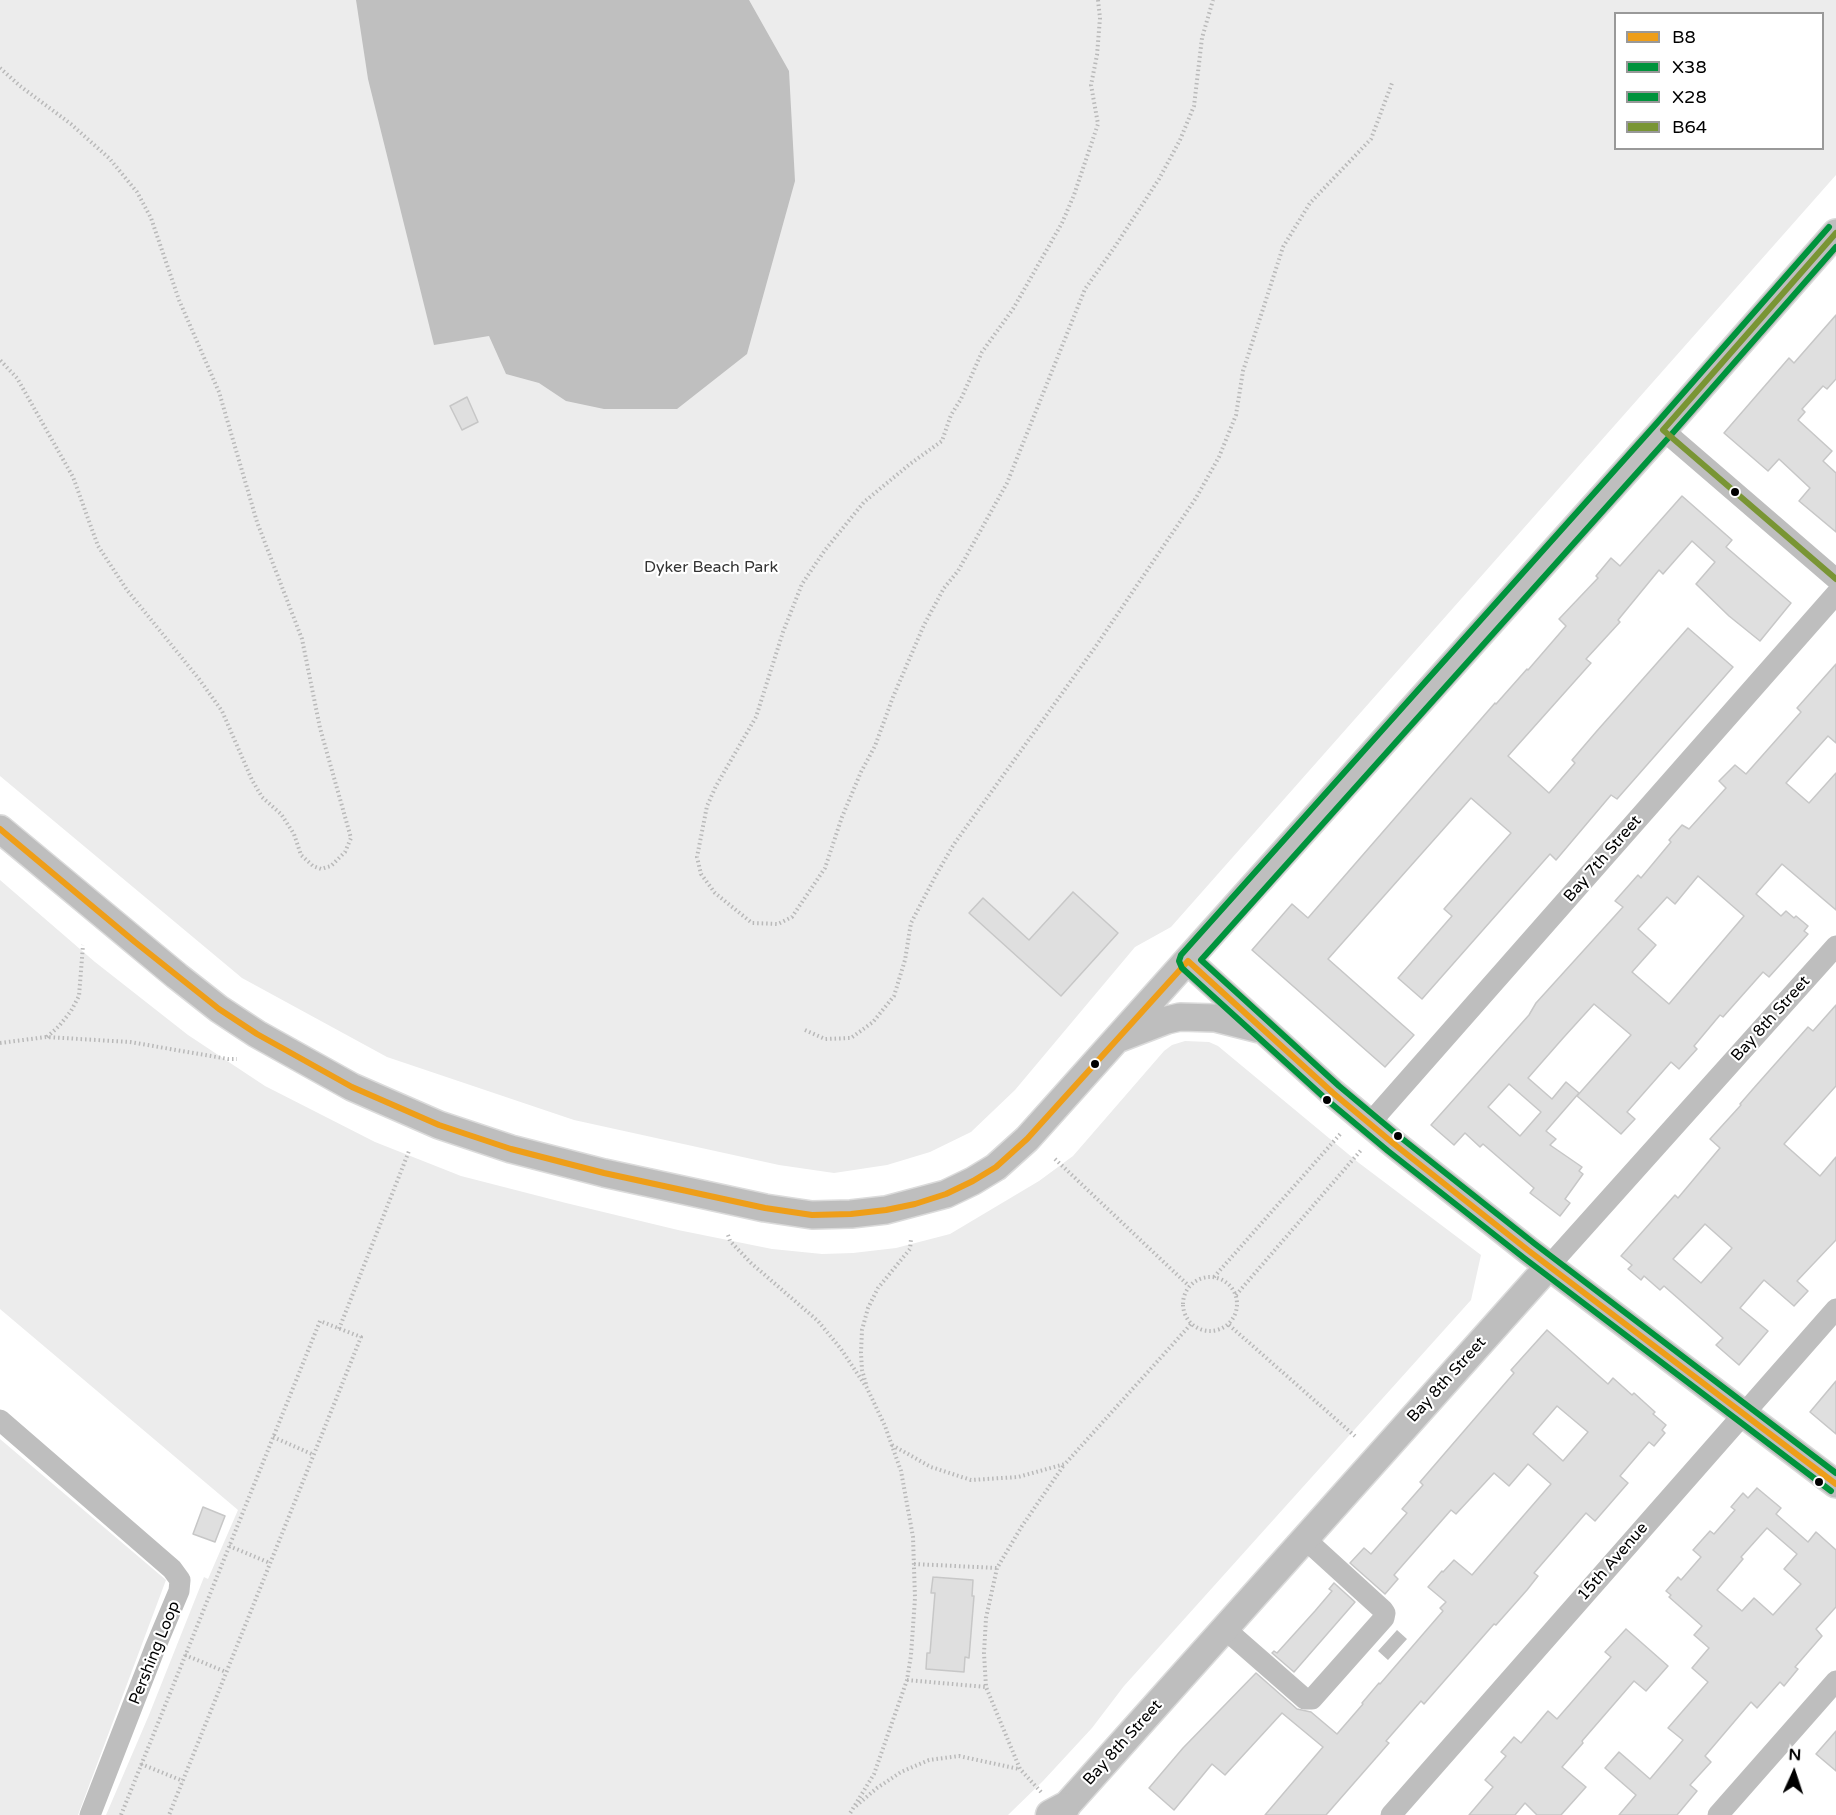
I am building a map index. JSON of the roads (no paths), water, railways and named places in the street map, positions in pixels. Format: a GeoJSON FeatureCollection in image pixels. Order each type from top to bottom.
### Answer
{"type":"FeatureCollection","features":[{"type":"Feature","properties":{"kind":"main road"},"geometry":{"type":"LineString","coordinates":[[0,829],[135,942],[219,1009],[257,1035],[352,1087],[439,1125],[511,1149],[604,1173],[765,1208],[812,1215],[886,1210],[946,1194],[973,1182],[996,1167],[1027,1139],[1663,430],[1836,233]]}},
{"type":"Feature","properties":{"kind":"main road"},"geometry":{"type":"LineString","coordinates":[[1188,961],[1333,1093],[1370,1123],[1549,1266],[1836,1484]]}},
{"type":"Feature","properties":{"kind":"main road"},"geometry":{"type":"LineString","coordinates":[[1116,1040],[1180,1017],[1215,1018],[1263,1030]]}},
{"type":"Feature","properties":{"kind":"main road","name":"Bay 8th Street"},"geometry":{"type":"LineString","coordinates":[[1057,1809],[1225,1629],[1549,1266]]}},
{"type":"Feature","properties":{"kind":"street"},"geometry":{"type":"LineString","coordinates":[[1663,430],[1836,579]]}},
{"type":"Feature","properties":{"kind":"street","name":"Bay 7th Street"},"geometry":{"type":"LineString","coordinates":[[1370,1123],[1836,594]]}},
{"type":"Feature","properties":{"kind":"street","name":"Bay 8th Street"},"geometry":{"type":"LineString","coordinates":[[1549,1266],[1836,946]]}},
{"type":"Feature","properties":{"kind":"street","name":"15th Avenue"},"geometry":{"type":"LineString","coordinates":[[1391,1815],[1836,1309]]}},
{"type":"Feature","properties":{"kind":"street","name":"Pershing Loop"},"geometry":{"type":"LineString","coordinates":[[0,1420],[172,1569],[180,1580],[179,1591],[90,1815]]}},
{"type":"Feature","properties":{"kind":"street"},"geometry":{"type":"LineString","coordinates":[[1225,1629],[1305,1699],[1311,1699],[1384,1618],[1383,1610],[1305,1539]]}},
{"type":"Feature","properties":{"kind":"street"},"geometry":{"type":"LineString","coordinates":[[1718,1815],[1836,1681]]}},
{"type":"Feature","properties":{"kind":"park label","name":"Dyker Beach Park"},"geometry":{"type":"Point","coordinates":[711,568]}}]}
